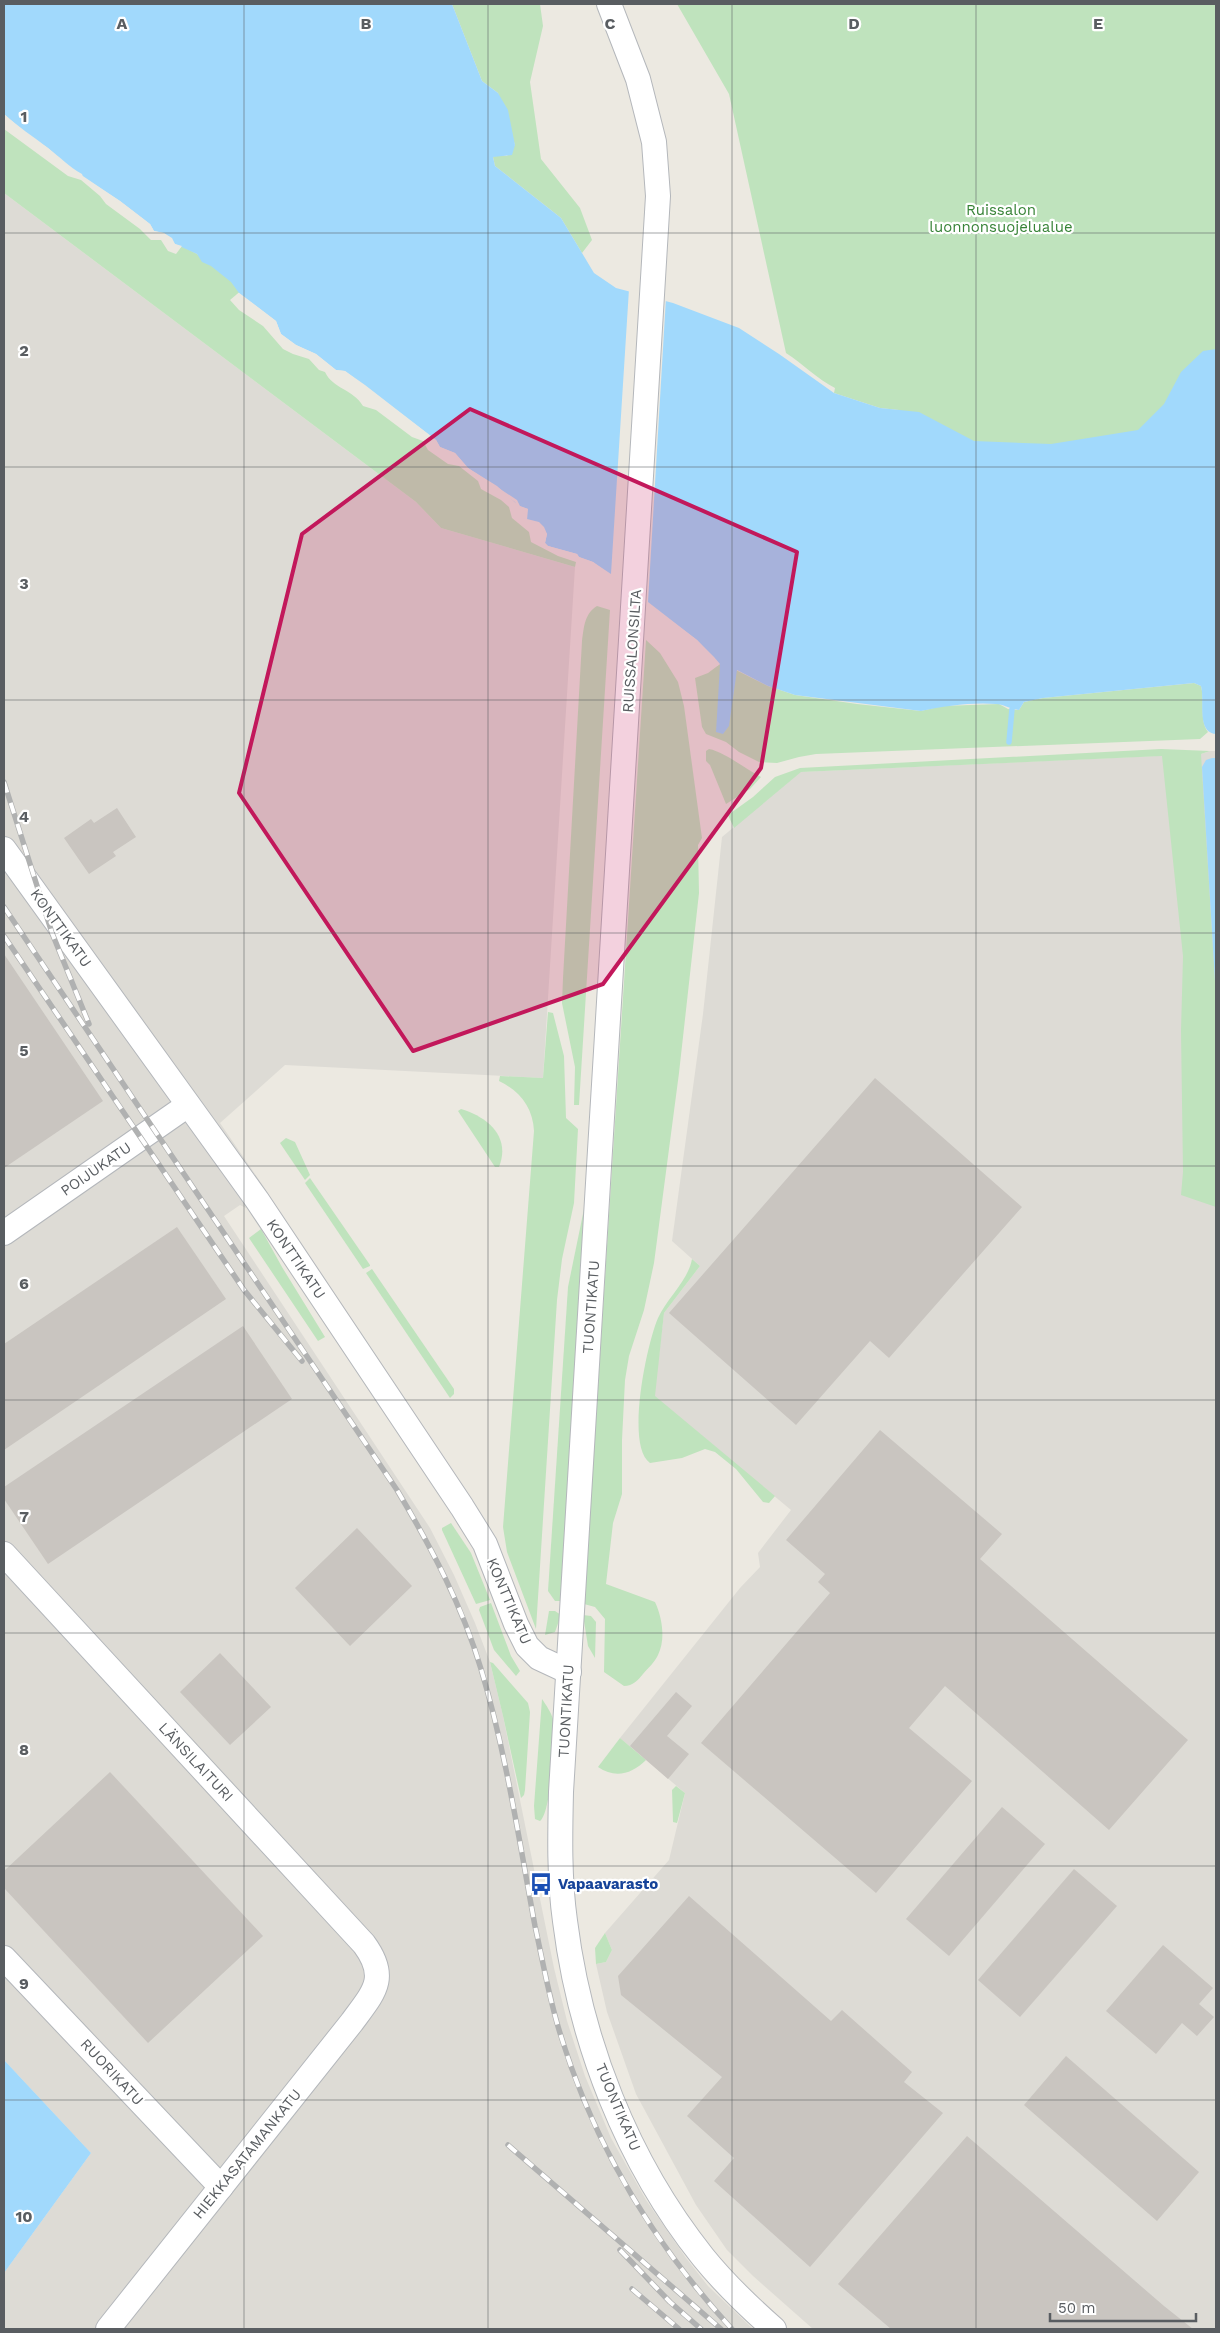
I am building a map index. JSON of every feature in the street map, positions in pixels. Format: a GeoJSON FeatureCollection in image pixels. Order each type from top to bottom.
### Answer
{"type":"FeatureCollection","features":[{"type":"Feature","properties":{"kind":"street","name":"RUISSALONSILTA"},"geometry":{"type":"LineString","coordinates":[[608,1032],[658,196],[654,142],[638,78],[609,4]]}},
{"type":"Feature","properties":{"kind":"street","name":"KONTTIKATU"},"geometry":{"type":"LineString","coordinates":[[4,849],[257,1200],[462,1507],[485,1544],[516,1624],[527,1646],[538,1658],[569,1672]]}},
{"type":"Feature","properties":{"kind":"street","name":"TUONTIKATU"},"geometry":{"type":"LineString","coordinates":[[608,1032],[560,1825],[562,1900],[571,1964],[592,2046],[618,2113],[658,2190],[702,2256],[748,2306],[774,2329]]}},
{"type":"Feature","properties":{"kind":"street","name":"POIJUKATU"},"geometry":{"type":"LineString","coordinates":[[4,1233],[188,1105]]}},
{"type":"Feature","properties":{"kind":"street","name":"LÄNSILAITURI"},"geometry":{"type":"LineString","coordinates":[[4,1554],[364,1944],[373,1956],[378,1976]]}},
{"type":"Feature","properties":{"kind":"street","name":"RUORIKATU"},"geometry":{"type":"LineString","coordinates":[[4,1958],[221,2187]]}},
{"type":"Feature","properties":{"kind":"street","name":"HIEKKASATAMANKATU"},"geometry":{"type":"LineString","coordinates":[[108,2329],[352,2022],[374,1992],[378,1976]]}},
{"type":"Feature","properties":{"kind":"highlighted area"},"geometry":{"type":"Polygon","coordinates":[[[470,409],[797,552],[761,768],[603,984],[413,1051],[239,793],[302,534],[470,409]]]}},
{"type":"Feature","properties":{"kind":"shaded area"},"geometry":{"type":"Polygon","coordinates":[[[4,193],[416,502],[441,528],[575,567],[543,1078],[285,1065],[220,1123],[268,1193],[246,1208],[240,1205],[224,1216],[430,1528],[454,1575],[490,1662],[503,1716],[554,1968],[567,2021],[585,2076],[611,2138],[646,2200],[708,2286],[753,2329],[4,2329],[4,2273],[91,2153],[4,2060],[4,193]]]}},
{"type":"Feature","properties":{"kind":"shaded area"},"geometry":{"type":"Polygon","coordinates":[[[1216,751],[1216,2329],[813,2329],[753,2276],[727,2250],[696,2205],[636,2094],[607,2012],[596,1964],[606,1962],[612,1950],[605,1933],[669,1860],[685,1793],[620,1738],[740,1588],[760,1567],[758,1553],[791,1510],[654,1396],[664,1313],[700,1266],[672,1241],[703,1014],[722,837],[800,772],[1201,754],[1216,751]]]}},
{"type":"Feature","properties":{"kind":"green space"},"geometry":{"type":"Polygon","coordinates":[[[452,4],[540,4],[543,26],[530,82],[541,159],[580,208],[592,240],[582,253],[561,218],[495,166],[493,157],[497,155],[507,156],[515,145],[498,93],[482,81],[452,4]]]}},
{"type":"Feature","properties":{"kind":"green space","name":"Ruissalon luonnonsuojelualue"},"geometry":{"type":"Polygon","coordinates":[[[677,4],[1216,4],[1216,442],[951,468],[899,410],[880,408],[834,393],[835,388],[786,353],[729,94],[677,4]]]}},
{"type":"Feature","properties":{"kind":"green space"},"geometry":{"type":"Polygon","coordinates":[[[4,129],[68,176],[81,180],[100,196],[106,204],[140,229],[151,240],[161,240],[168,251],[176,254],[182,246],[197,254],[243,289],[230,300],[239,310],[263,326],[283,349],[309,359],[319,370],[325,372],[333,382],[359,400],[363,406],[376,410],[412,437],[423,441],[428,450],[448,464],[459,466],[478,481],[481,489],[501,500],[509,507],[512,518],[529,532],[531,542],[558,556],[576,562],[575,567],[441,528],[416,502],[4,193],[4,129]]]}},
{"type":"Feature","properties":{"kind":"green space"},"geometry":{"type":"Polygon","coordinates":[[[597,606],[610,610],[579,1105],[574,1105],[575,1067],[562,1003],[563,978],[582,641],[587,617],[597,606]]]}},
{"type":"Feature","properties":{"kind":"green space"},"geometry":{"type":"Polygon","coordinates":[[[646,640],[660,653],[678,682],[684,706],[702,838],[698,845],[699,893],[679,1073],[654,1263],[644,1310],[629,1356],[625,1380],[622,1494],[613,1523],[606,1584],[655,1602],[660,1614],[662,1642],[658,1655],[651,1665],[635,1682],[624,1686],[604,1672],[605,1619],[595,1607],[584,1604],[646,640]]]}},
{"type":"Feature","properties":{"kind":"green space"},"geometry":{"type":"Polygon","coordinates":[[[720,664],[720,685],[733,692],[736,670],[768,686],[795,695],[921,711],[942,706],[999,704],[1008,709],[1019,710],[1024,702],[1043,698],[1194,683],[1201,686],[1203,716],[1208,732],[1200,739],[816,754],[777,763],[759,762],[739,752],[726,742],[706,734],[702,727],[695,678],[708,673],[720,664]]]}},
{"type":"Feature","properties":{"kind":"green space"},"geometry":{"type":"Polygon","coordinates":[[[709,749],[728,757],[761,777],[750,789],[726,804],[710,765],[706,761],[706,751],[709,749]]]}},
{"type":"Feature","properties":{"kind":"green space"},"geometry":{"type":"Polygon","coordinates":[[[1161,749],[1210,751],[1201,754],[1216,997],[1216,1207],[1181,1195],[1183,1172],[1181,1031],[1183,956],[1162,756],[801,772],[734,828],[728,815],[753,797],[775,777],[800,768],[1161,749]]]}},
{"type":"Feature","properties":{"kind":"green space"},"geometry":{"type":"Polygon","coordinates":[[[548,1012],[553,1013],[564,1056],[566,1118],[578,1129],[574,1203],[562,1259],[557,1300],[536,1629],[507,1552],[503,1527],[534,1131],[531,1115],[524,1101],[513,1090],[499,1081],[500,1076],[543,1078],[548,1012]]]}},
{"type":"Feature","properties":{"kind":"green space"},"geometry":{"type":"Polygon","coordinates":[[[461,1109],[480,1117],[495,1130],[502,1146],[499,1167],[495,1167],[458,1111],[461,1109]]]}},
{"type":"Feature","properties":{"kind":"green space"},"geometry":{"type":"Polygon","coordinates":[[[286,1138],[295,1142],[310,1175],[305,1180],[280,1143],[286,1138]]]}},
{"type":"Feature","properties":{"kind":"green space"},"geometry":{"type":"Polygon","coordinates":[[[310,1178],[370,1266],[363,1269],[305,1183],[310,1178]]]}},
{"type":"Feature","properties":{"kind":"green space"},"geometry":{"type":"Polygon","coordinates":[[[585,1204],[562,1601],[555,1601],[548,1591],[568,1287],[585,1204]]]}},
{"type":"Feature","properties":{"kind":"green space"},"geometry":{"type":"Polygon","coordinates":[[[261,1229],[325,1337],[318,1341],[249,1238],[261,1229]]]}},
{"type":"Feature","properties":{"kind":"green space"},"geometry":{"type":"Polygon","coordinates":[[[692,1259],[700,1266],[664,1313],[655,1396],[775,1496],[769,1503],[763,1502],[736,1469],[715,1452],[705,1449],[682,1458],[650,1463],[643,1453],[639,1437],[640,1394],[653,1331],[662,1311],[686,1275],[692,1259]]]}},
{"type":"Feature","properties":{"kind":"green space"},"geometry":{"type":"Polygon","coordinates":[[[372,1269],[454,1389],[454,1394],[450,1398],[366,1273],[372,1269]]]}},
{"type":"Feature","properties":{"kind":"green space"},"geometry":{"type":"Polygon","coordinates":[[[451,1523],[471,1553],[490,1600],[476,1604],[442,1530],[442,1528],[451,1523]]]}},
{"type":"Feature","properties":{"kind":"green space"},"geometry":{"type":"Polygon","coordinates":[[[491,1603],[511,1656],[520,1671],[516,1676],[494,1650],[479,1610],[480,1607],[491,1603]]]}},
{"type":"Feature","properties":{"kind":"green space"},"geometry":{"type":"Polygon","coordinates":[[[549,1611],[555,1611],[561,1615],[555,1632],[545,1635],[549,1611]]]}},
{"type":"Feature","properties":{"kind":"green space"},"geometry":{"type":"Polygon","coordinates":[[[583,1615],[591,1616],[596,1622],[595,1658],[588,1646],[583,1615]]]}},
{"type":"Feature","properties":{"kind":"green space"},"geometry":{"type":"Polygon","coordinates":[[[490,1662],[493,1663],[528,1703],[530,1712],[525,1790],[521,1798],[503,1716],[490,1662]]]}},
{"type":"Feature","properties":{"kind":"green space"},"geometry":{"type":"Polygon","coordinates":[[[542,1699],[553,1719],[554,1740],[550,1789],[544,1815],[540,1821],[535,1819],[534,1806],[542,1699]]]}},
{"type":"Feature","properties":{"kind":"green space"},"geometry":{"type":"Polygon","coordinates":[[[620,1738],[646,1760],[629,1772],[617,1774],[604,1771],[598,1767],[620,1738]]]}},
{"type":"Feature","properties":{"kind":"green space"},"geometry":{"type":"Polygon","coordinates":[[[676,1786],[685,1793],[677,1823],[673,1822],[672,1790],[676,1786]]]}},
{"type":"Feature","properties":{"kind":"green space"},"geometry":{"type":"Polygon","coordinates":[[[605,1933],[612,1950],[606,1962],[596,1964],[595,1948],[605,1933]]]}},
{"type":"Feature","properties":{"kind":"water"},"geometry":{"type":"Polygon","coordinates":[[[4,4],[452,4],[482,81],[498,93],[508,110],[515,145],[512,155],[493,157],[495,166],[561,218],[594,273],[616,288],[673,303],[739,328],[834,393],[880,408],[919,412],[974,441],[1051,444],[1138,430],[1164,404],[1181,372],[1203,351],[1216,349],[1216,734],[1206,728],[1202,715],[1201,686],[1194,683],[1043,698],[1024,702],[1019,710],[999,704],[978,704],[949,706],[921,711],[795,695],[768,686],[737,670],[729,726],[723,734],[716,732],[720,665],[697,640],[593,562],[579,557],[577,554],[548,546],[545,543],[547,534],[539,523],[527,520],[528,509],[519,506],[497,486],[468,468],[455,453],[440,447],[436,440],[345,371],[336,370],[316,354],[296,345],[281,334],[276,321],[239,293],[231,282],[211,266],[202,262],[197,254],[175,244],[164,233],[154,231],[150,224],[120,201],[83,177],[82,174],[4,114],[4,4]]]}},
{"type":"Feature","properties":{"kind":"water"},"geometry":{"type":"Polygon","coordinates":[[[1216,758],[1216,997],[1202,767],[1206,760],[1216,758]]]}},
{"type":"Feature","properties":{"kind":"water"},"geometry":{"type":"Polygon","coordinates":[[[4,2060],[91,2153],[4,2273],[4,2060]]]}},
{"type":"Feature","properties":{"kind":"pier"},"geometry":{"type":"Polygon","coordinates":[[[4,114],[68,166],[150,224],[154,231],[164,233],[172,238],[175,244],[182,246],[180,248],[173,246],[170,240],[163,235],[153,233],[149,226],[119,203],[66,168],[47,150],[25,136],[4,118],[4,114]]]}},
{"type":"Feature","properties":{"kind":"pier"},"geometry":{"type":"Polygon","coordinates":[[[629,289],[666,298],[648,602],[697,640],[720,664],[717,666],[696,642],[608,574],[592,564],[578,560],[576,556],[546,548],[543,543],[544,534],[542,529],[538,525],[525,521],[523,516],[525,511],[518,508],[515,502],[467,470],[453,455],[438,449],[434,442],[344,373],[334,372],[315,356],[295,347],[280,336],[274,323],[237,295],[239,293],[276,321],[281,334],[296,345],[316,354],[336,370],[345,371],[365,385],[436,440],[440,447],[455,453],[468,468],[517,500],[520,506],[528,509],[525,516],[527,519],[539,522],[544,527],[547,534],[545,543],[548,546],[577,554],[579,557],[593,562],[611,574],[629,289]]]}},
{"type":"Feature","properties":{"kind":"building"},"geometry":{"type":"Polygon","coordinates":[[[117,808],[136,837],[113,852],[116,856],[89,874],[64,838],[91,819],[94,823],[117,808]]]}},
{"type":"Feature","properties":{"kind":"building"},"geometry":{"type":"Polygon","coordinates":[[[4,954],[103,1101],[4,1168],[4,954]]]}},
{"type":"Feature","properties":{"kind":"building"},"geometry":{"type":"Polygon","coordinates":[[[875,1078],[1022,1207],[889,1358],[870,1341],[796,1425],[669,1313],[875,1078]]]}},
{"type":"Feature","properties":{"kind":"building"},"geometry":{"type":"Polygon","coordinates":[[[177,1227],[226,1299],[4,1450],[4,1344],[177,1227]]]}},
{"type":"Feature","properties":{"kind":"building"},"geometry":{"type":"Polygon","coordinates":[[[243,1326],[292,1399],[48,1564],[4,1499],[4,1487],[243,1326]]]}},
{"type":"Feature","properties":{"kind":"building"},"geometry":{"type":"Polygon","coordinates":[[[880,1430],[1002,1534],[980,1559],[1188,1740],[1109,1830],[945,1686],[909,1728],[972,1781],[876,1893],[701,1743],[830,1593],[818,1582],[825,1574],[786,1540],[880,1430]]]}},
{"type":"Feature","properties":{"kind":"building"},"geometry":{"type":"Polygon","coordinates":[[[357,1528],[412,1586],[350,1646],[295,1588],[357,1528]]]}},
{"type":"Feature","properties":{"kind":"building"},"geometry":{"type":"Polygon","coordinates":[[[220,1653],[271,1707],[230,1745],[180,1692],[220,1653]]]}},
{"type":"Feature","properties":{"kind":"building"},"geometry":{"type":"Polygon","coordinates":[[[676,1692],[692,1706],[667,1736],[689,1754],[668,1779],[630,1746],[676,1692]]]}},
{"type":"Feature","properties":{"kind":"building"},"geometry":{"type":"Polygon","coordinates":[[[110,1772],[263,1936],[148,2043],[4,1888],[4,1871],[110,1772]]]}},
{"type":"Feature","properties":{"kind":"building"},"geometry":{"type":"Polygon","coordinates":[[[1002,1807],[1045,1844],[949,1956],[906,1919],[1002,1807]]]}},
{"type":"Feature","properties":{"kind":"building"},"geometry":{"type":"Polygon","coordinates":[[[1074,1869],[1117,1906],[1020,2017],[978,1980],[1074,1869]]]}},
{"type":"Feature","properties":{"kind":"building"},"geometry":{"type":"Polygon","coordinates":[[[689,1896],[831,2021],[842,2010],[912,2072],[904,2082],[943,2113],[810,2267],[714,2181],[734,2158],[687,2116],[722,2077],[621,1995],[618,1976],[689,1896]]]}},
{"type":"Feature","properties":{"kind":"building"},"geometry":{"type":"Polygon","coordinates":[[[1163,1945],[1213,1988],[1199,2004],[1214,2017],[1197,2036],[1182,2023],[1156,2054],[1106,2011],[1163,1945]]]}},
{"type":"Feature","properties":{"kind":"building"},"geometry":{"type":"Polygon","coordinates":[[[1066,2056],[1199,2172],[1157,2221],[1024,2105],[1066,2056]]]}},
{"type":"Feature","properties":{"kind":"building"},"geometry":{"type":"Polygon","coordinates":[[[967,2136],[1193,2329],[891,2329],[838,2284],[967,2136]]]}},
{"type":"Feature","properties":{"kind":"waterway"},"geometry":{"type":"LineString","coordinates":[[1009,742],[1012,709]]}},
{"type":"Feature","properties":{"kind":"railway"},"geometry":{"type":"LineString","coordinates":[[4,782],[52,933],[89,1024]]}},
{"type":"Feature","properties":{"kind":"railway"},"geometry":{"type":"LineString","coordinates":[[4,907],[397,1490],[434,1555],[465,1622],[490,1700],[505,1764],[549,1993],[574,2074],[590,2114],[629,2191],[677,2262],[732,2329]]}},
{"type":"Feature","properties":{"kind":"railway"},"geometry":{"type":"LineString","coordinates":[[4,936],[244,1290],[302,1361]]}},
{"type":"Feature","properties":{"kind":"railway"},"geometry":{"type":"LineString","coordinates":[[508,2145],[721,2329]]}},
{"type":"Feature","properties":{"kind":"railway"},"geometry":{"type":"LineString","coordinates":[[620,2250],[670,2302],[701,2329]]}},
{"type":"Feature","properties":{"kind":"railway"},"geometry":{"type":"LineString","coordinates":[[632,2289],[679,2329]]}},
{"type":"Feature","properties":{"kind":"place","name":"Vapaavarasto"},"geometry":{"type":"Point","coordinates":[541,1884]}}]}
